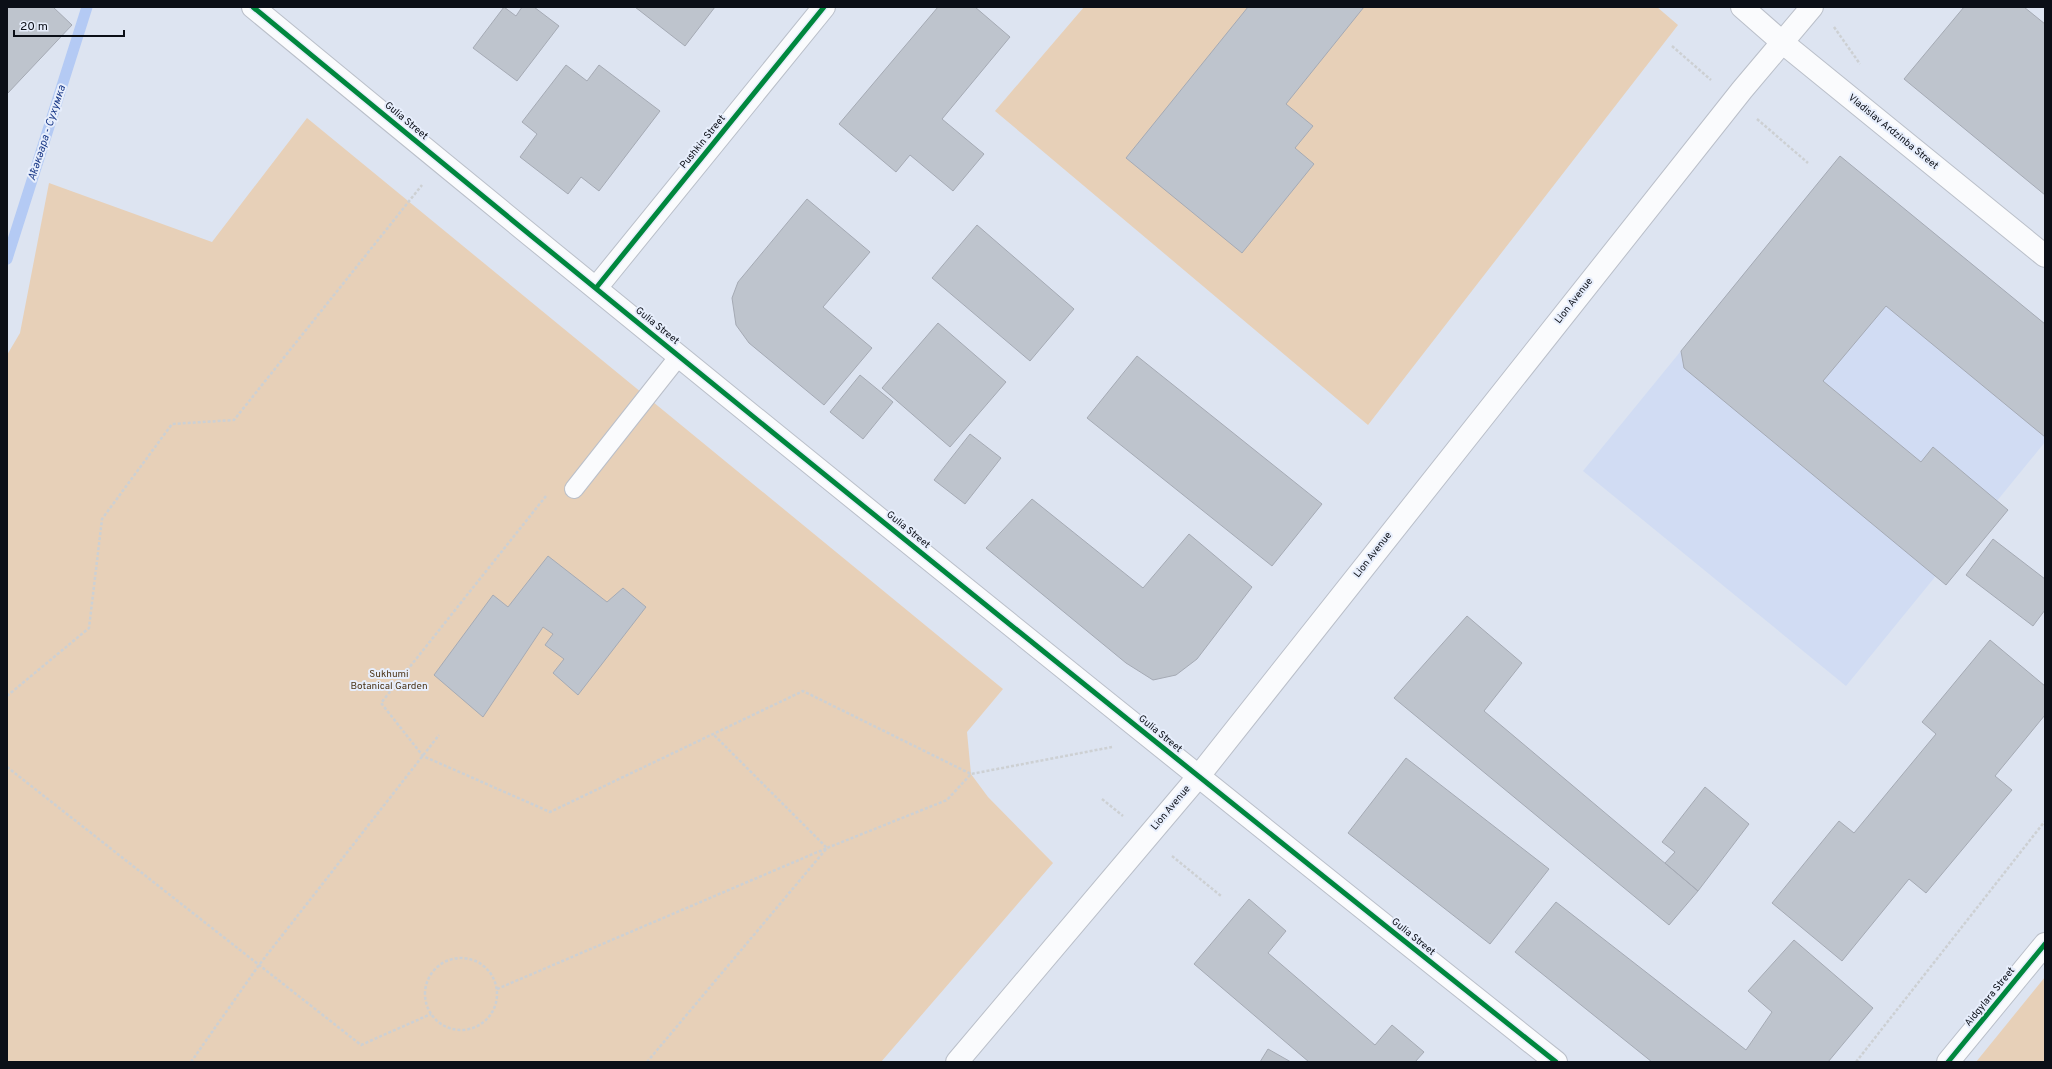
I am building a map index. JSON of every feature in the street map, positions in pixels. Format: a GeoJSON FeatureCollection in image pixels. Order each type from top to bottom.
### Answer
{"type":"FeatureCollection","features":[{"type":"Feature","properties":{"kind":"main road","name":"Gulia Street"},"geometry":{"type":"LineString","coordinates":[[253,7],[679,356],[1152,739],[1556,1062]]}},
{"type":"Feature","properties":{"kind":"main road","name":"Pushkin Street"},"geometry":{"type":"LineString","coordinates":[[596,288],[824,7]]}},
{"type":"Feature","properties":{"kind":"main road","name":"Vladislav Ardzinba Street"},"geometry":{"type":"LineString","coordinates":[[1742,7],[1782,42],[2045,256]]}},
{"type":"Feature","properties":{"kind":"main road","name":"Lion Avenue"},"geometry":{"type":"LineString","coordinates":[[957,1062],[1198,776],[1782,42],[1812,7]]}},
{"type":"Feature","properties":{"kind":"main road","name":"Aidgylara Street"},"geometry":{"type":"LineString","coordinates":[[1948,1062],[2045,944]]}},
{"type":"Feature","properties":{"kind":"lane"},"geometry":{"type":"LineString","coordinates":[[574,489],[679,356]]}},
{"type":"Feature","properties":{"kind":"path"},"geometry":{"type":"LineString","coordinates":[[1833,26],[1864,69]]}},
{"type":"Feature","properties":{"kind":"path"},"geometry":{"type":"LineString","coordinates":[[7,696],[89,628],[102,519],[172,424],[234,420],[441,162]]}},
{"type":"Feature","properties":{"kind":"path"},"geometry":{"type":"LineString","coordinates":[[548,493],[381,703],[423,756],[550,812],[803,691],[971,774]]}},
{"type":"Feature","properties":{"kind":"path"},"geometry":{"type":"LineString","coordinates":[[713,734],[827,848]]}},
{"type":"Feature","properties":{"kind":"path"},"geometry":{"type":"LineString","coordinates":[[191,1062],[259,965],[439,735]]}},
{"type":"Feature","properties":{"kind":"path"},"geometry":{"type":"LineString","coordinates":[[498,989],[827,848],[947,800],[971,774],[1152,739]]}},
{"type":"Feature","properties":{"kind":"path"},"geometry":{"type":"LineString","coordinates":[[7,767],[361,1045],[431,1014]]}},
{"type":"Feature","properties":{"kind":"path"},"geometry":{"type":"LineString","coordinates":[[1856,1062],[2045,821]]}},
{"type":"Feature","properties":{"kind":"path"},"geometry":{"type":"LineString","coordinates":[[647,1062],[827,848]]}},
{"type":"Feature","properties":{"kind":"path"},"geometry":{"type":"LineString","coordinates":[[455,958],[466,958],[478,961],[494,978],[498,989],[497,1002],[492,1013],[484,1022],[474,1028],[462,1030],[450,1028],[438,1023],[431,1014],[425,1002],[425,990],[431,974],[444,962],[455,958]]}},
{"type":"Feature","properties":{"kind":"shaded area"},"geometry":{"type":"Polygon","coordinates":[[[1840,156],[2045,324],[2045,442],[1846,686],[1583,471],[1840,156]]]}},
{"type":"Feature","properties":{"kind":"green space"},"geometry":{"type":"Polygon","coordinates":[[[1084,7],[1657,7],[1678,25],[1368,425],[995,111],[1084,7]]]}},
{"type":"Feature","properties":{"kind":"green space","name":"Sukhumi Botanical Garden"},"geometry":{"type":"Polygon","coordinates":[[[307,118],[1003,689],[967,732],[971,774],[988,797],[1053,863],[881,1062],[7,1062],[7,355],[20,333],[49,183],[212,242],[307,118]]]}},
{"type":"Feature","properties":{"kind":"green space"},"geometry":{"type":"Polygon","coordinates":[[[2045,977],[2045,1062],[1976,1062],[2045,977]]]}},
{"type":"Feature","properties":{"kind":"building"},"geometry":{"type":"Polygon","coordinates":[[[7,7],[53,7],[72,25],[7,94],[7,7]]]}},
{"type":"Feature","properties":{"kind":"building"},"geometry":{"type":"Polygon","coordinates":[[[504,7],[516,16],[522,7],[534,7],[559,26],[517,81],[473,48],[504,7]]]}},
{"type":"Feature","properties":{"kind":"building"},"geometry":{"type":"Polygon","coordinates":[[[635,7],[715,7],[685,46],[635,7]]]}},
{"type":"Feature","properties":{"kind":"building"},"geometry":{"type":"Polygon","coordinates":[[[938,7],[975,7],[1010,37],[942,119],[984,154],[953,191],[910,155],[896,172],[839,124],[938,7]]]}},
{"type":"Feature","properties":{"kind":"building"},"geometry":{"type":"Polygon","coordinates":[[[1248,7],[1364,7],[1286,104],[1313,126],[1295,148],[1314,164],[1242,253],[1126,158],[1248,7]]]}},
{"type":"Feature","properties":{"kind":"building"},"geometry":{"type":"Polygon","coordinates":[[[1964,7],[2024,7],[2045,24],[2045,195],[1904,79],[1964,7]]]}},
{"type":"Feature","properties":{"kind":"building"},"geometry":{"type":"Polygon","coordinates":[[[566,65],[587,81],[599,65],[660,111],[599,191],[581,177],[568,194],[520,157],[537,134],[522,122],[566,65]]]}},
{"type":"Feature","properties":{"kind":"building"},"geometry":{"type":"Polygon","coordinates":[[[1840,156],[2045,324],[2045,437],[1886,306],[1823,381],[1921,462],[1933,447],[2008,510],[1946,585],[1684,368],[1681,351],[1840,156]]]}},
{"type":"Feature","properties":{"kind":"building"},"geometry":{"type":"Polygon","coordinates":[[[807,199],[870,252],[823,307],[872,348],[824,405],[749,343],[736,325],[732,298],[738,282],[807,199]]]}},
{"type":"Feature","properties":{"kind":"building"},"geometry":{"type":"Polygon","coordinates":[[[977,225],[1074,309],[1030,361],[932,278],[977,225]]]}},
{"type":"Feature","properties":{"kind":"building"},"geometry":{"type":"Polygon","coordinates":[[[938,323],[1006,382],[950,447],[882,388],[938,323]]]}},
{"type":"Feature","properties":{"kind":"building"},"geometry":{"type":"Polygon","coordinates":[[[1137,356],[1322,504],[1272,566],[1087,418],[1137,356]]]}},
{"type":"Feature","properties":{"kind":"building"},"geometry":{"type":"Polygon","coordinates":[[[860,375],[893,402],[863,439],[830,412],[860,375]]]}},
{"type":"Feature","properties":{"kind":"building"},"geometry":{"type":"Polygon","coordinates":[[[970,434],[1001,458],[965,504],[934,480],[970,434]]]}},
{"type":"Feature","properties":{"kind":"building"},"geometry":{"type":"Polygon","coordinates":[[[1032,499],[1143,588],[1189,534],[1252,587],[1197,659],[1176,675],[1153,680],[1126,663],[986,548],[1032,499]]]}},
{"type":"Feature","properties":{"kind":"building"},"geometry":{"type":"Polygon","coordinates":[[[1993,539],[2045,579],[2045,610],[2033,626],[1966,575],[1993,539]]]}},
{"type":"Feature","properties":{"kind":"building"},"geometry":{"type":"Polygon","coordinates":[[[548,556],[607,602],[623,588],[646,607],[578,695],[553,673],[564,659],[545,645],[553,634],[543,627],[483,717],[434,675],[493,595],[508,607],[548,556]]]}},
{"type":"Feature","properties":{"kind":"building"},"geometry":{"type":"Polygon","coordinates":[[[1467,616],[1522,663],[1484,711],[1698,891],[1669,925],[1394,698],[1467,616]]]}},
{"type":"Feature","properties":{"kind":"building"},"geometry":{"type":"Polygon","coordinates":[[[1990,640],[2045,686],[2045,715],[1995,776],[2012,790],[1926,893],[1909,879],[1842,961],[1772,903],[1839,821],[1854,833],[1936,734],[1922,722],[1990,640]]]}},
{"type":"Feature","properties":{"kind":"building"},"geometry":{"type":"Polygon","coordinates":[[[1406,758],[1549,869],[1490,944],[1348,833],[1406,758]]]}},
{"type":"Feature","properties":{"kind":"building"},"geometry":{"type":"Polygon","coordinates":[[[1705,787],[1749,824],[1698,891],[1665,863],[1675,852],[1662,842],[1705,787]]]}},
{"type":"Feature","properties":{"kind":"building"},"geometry":{"type":"Polygon","coordinates":[[[1249,899],[1286,931],[1268,953],[1375,1045],[1392,1025],[1424,1052],[1415,1062],[1309,1062],[1194,964],[1249,899]]]}},
{"type":"Feature","properties":{"kind":"building"},"geometry":{"type":"Polygon","coordinates":[[[1556,902],[1746,1050],[1772,1012],[1748,991],[1794,940],[1873,1008],[1828,1062],[1652,1062],[1515,952],[1556,902]]]}},
{"type":"Feature","properties":{"kind":"building"},"geometry":{"type":"Polygon","coordinates":[[[1268,1049],[1291,1062],[1260,1062],[1268,1049]]]}},
{"type":"Feature","properties":{"kind":"waterway","name":"Аҟәкәара - Сухумка"},"geometry":{"type":"LineString","coordinates":[[7,259],[87,7]]}},
{"type":"Feature","properties":{"kind":"cycle path"},"geometry":{"type":"LineString","coordinates":[[253,7],[902,538],[1556,1062]]}},
{"type":"Feature","properties":{"kind":"cycle path"},"geometry":{"type":"LineString","coordinates":[[596,288],[824,7]]}},
{"type":"Feature","properties":{"kind":"cycle path"},"geometry":{"type":"LineString","coordinates":[[1948,1062],[2045,944]]}}]}
